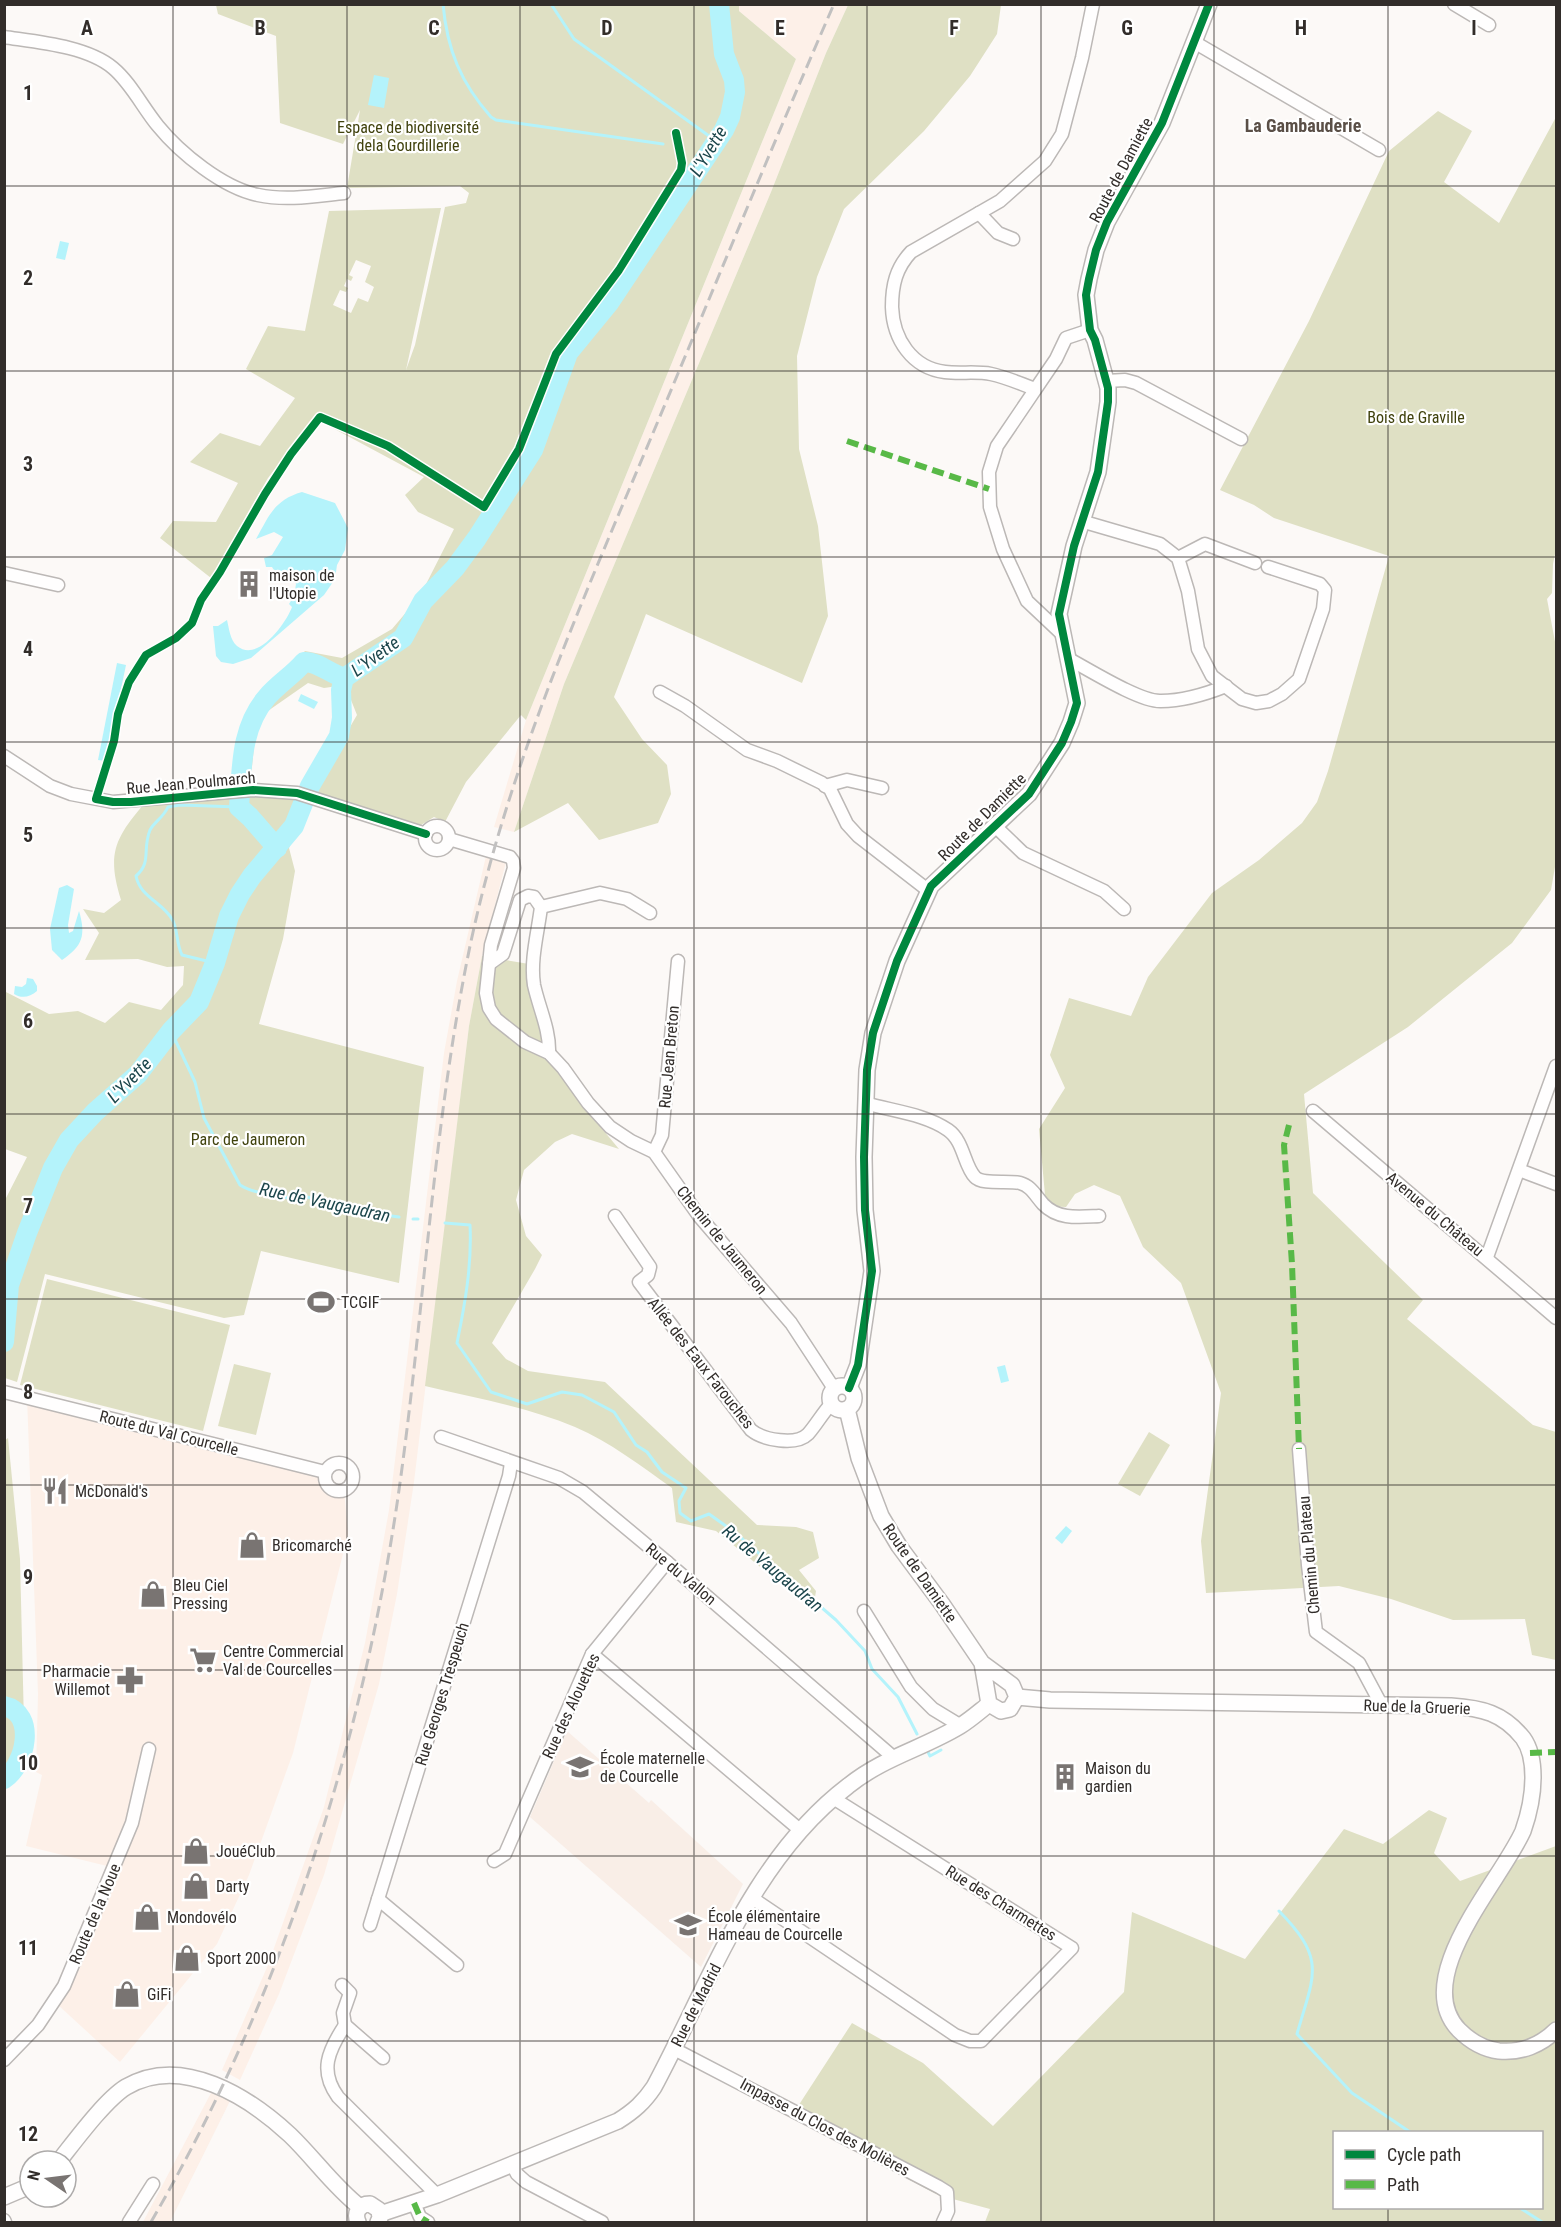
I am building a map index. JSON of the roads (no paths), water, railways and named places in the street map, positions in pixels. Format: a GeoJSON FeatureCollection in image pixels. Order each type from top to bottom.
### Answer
{"type":"FeatureCollection","features":[{"type":"Feature","properties":{"kind":"street"},"geometry":{"type":"LineString","coordinates":[[1035,389],[992,374],[944,372],[922,365],[908,354],[896,330],[892,312],[892,291],[900,264],[911,252],[1000,201],[1045,161],[1062,134],[1082,58],[1093,4]]}},
{"type":"Feature","properties":{"kind":"street","name":"Route de Damiette"},"geometry":{"type":"LineString","coordinates":[[842,1388],[858,1365],[872,1271],[866,1210],[865,1103],[873,1033],[897,961],[931,886],[1029,794],[1062,743],[1071,722],[1077,703],[1059,614],[1081,521],[1098,472],[1108,402],[1108,388],[1095,340],[1090,330],[1086,295],[1096,250],[1107,222],[1162,123],[1209,4]]}},
{"type":"Feature","properties":{"kind":"street"},"geometry":{"type":"LineString","coordinates":[[1454,4],[1489,25]]}},
{"type":"Feature","properties":{"kind":"street"},"geometry":{"type":"LineString","coordinates":[[4,37],[84,53],[114,68],[172,142],[217,177],[237,188],[256,195],[281,198],[344,193]]}},
{"type":"Feature","properties":{"kind":"street"},"geometry":{"type":"LineString","coordinates":[[1194,42],[1379,150]]}},
{"type":"Feature","properties":{"kind":"street"},"geometry":{"type":"LineString","coordinates":[[980,213],[998,233],[1013,239]]}},
{"type":"Feature","properties":{"kind":"street"},"geometry":{"type":"LineString","coordinates":[[1062,634],[1027,601],[1003,549],[990,507],[989,472],[997,446],[1056,358],[1066,338],[1090,330]]}},
{"type":"Feature","properties":{"kind":"street"},"geometry":{"type":"LineString","coordinates":[[1106,381],[1125,380],[1136,383],[1241,439]]}},
{"type":"Feature","properties":{"kind":"street"},"geometry":{"type":"LineString","coordinates":[[1081,521],[1160,544],[1178,558],[1188,591],[1198,648],[1212,675],[1242,699],[1256,703],[1269,701],[1299,680],[1323,609],[1325,590],[1320,584],[1268,567]]}},
{"type":"Feature","properties":{"kind":"street"},"geometry":{"type":"LineString","coordinates":[[1178,558],[1205,544],[1255,563]]}},
{"type":"Feature","properties":{"kind":"street"},"geometry":{"type":"LineString","coordinates":[[4,573],[58,585]]}},
{"type":"Feature","properties":{"kind":"street"},"geometry":{"type":"LineString","coordinates":[[1067,658],[1132,692],[1160,702],[1209,693],[1226,686]]}},
{"type":"Feature","properties":{"kind":"street"},"geometry":{"type":"LineString","coordinates":[[660,692],[685,706],[747,750],[777,761],[830,789],[847,824],[858,836],[929,891]]}},
{"type":"Feature","properties":{"kind":"street","name":"Rue Jean Poulmarch"},"geometry":{"type":"LineString","coordinates":[[4,756],[50,786],[71,794],[113,802],[253,790],[297,793],[314,796],[351,811],[426,834]]}},
{"type":"Feature","properties":{"kind":"street"},"geometry":{"type":"LineString","coordinates":[[825,786],[847,780],[882,788]]}},
{"type":"Feature","properties":{"kind":"street"},"geometry":{"type":"LineString","coordinates":[[434,826],[441,827],[447,831],[449,839],[444,848],[435,850],[427,845],[426,834],[434,826]]}},
{"type":"Feature","properties":{"kind":"street"},"geometry":{"type":"LineString","coordinates":[[996,827],[1023,854],[1104,891],[1124,909]]}},
{"type":"Feature","properties":{"kind":"street","name":"Chemin de Jaumeron"},"geometry":{"type":"LineString","coordinates":[[449,839],[510,857],[513,861],[514,868],[491,945],[486,993],[489,1008],[525,1042],[549,1053],[563,1068],[588,1103],[610,1126],[631,1141],[654,1152],[699,1216],[791,1323],[831,1384],[842,1388]]}},
{"type":"Feature","properties":{"kind":"street"},"geometry":{"type":"LineString","coordinates":[[541,907],[600,893],[627,899],[650,914]]}},
{"type":"Feature","properties":{"kind":"street"},"geometry":{"type":"LineString","coordinates":[[489,964],[503,954],[520,900],[528,896],[534,897],[541,907],[533,963],[534,983],[550,1042],[549,1053]]}},
{"type":"Feature","properties":{"kind":"street","name":"Rue Jean Breton"},"geometry":{"type":"LineString","coordinates":[[654,1152],[662,1135],[678,961]]}},
{"type":"Feature","properties":{"kind":"street"},"geometry":{"type":"LineString","coordinates":[[1487,1257],[1557,1066]]}},
{"type":"Feature","properties":{"kind":"street"},"geometry":{"type":"LineString","coordinates":[[865,1103],[919,1117],[947,1130],[954,1136],[974,1177],[980,1180],[1018,1183],[1030,1187],[1045,1206],[1065,1217],[1099,1216]]}},
{"type":"Feature","properties":{"kind":"street","name":"Avenue du Château"},"geometry":{"type":"LineString","coordinates":[[1313,1111],[1557,1318]]}},
{"type":"Feature","properties":{"kind":"street"},"geometry":{"type":"LineString","coordinates":[[1519,1170],[1557,1184]]}},
{"type":"Feature","properties":{"kind":"street","name":"Allée des Eaux Farouches"},"geometry":{"type":"LineString","coordinates":[[615,1216],[650,1268],[648,1275],[639,1282],[751,1430],[759,1437],[801,1439],[808,1434],[831,1404]]}},
{"type":"Feature","properties":{"kind":"street"},"geometry":{"type":"LineString","coordinates":[[842,1388],[854,1399],[847,1409],[840,1410],[831,1404],[830,1397],[842,1388]]}},
{"type":"Feature","properties":{"kind":"street","name":"Route du Val Courcelle"},"geometry":{"type":"LineString","coordinates":[[8,1393],[325,1472]]}},
{"type":"Feature","properties":{"kind":"street","name":"Route de Damiette"},"geometry":{"type":"LineString","coordinates":[[847,1409],[860,1458],[880,1516],[898,1546],[942,1604],[982,1663],[1009,1682]]}},
{"type":"Feature","properties":{"kind":"street","name":"Rue du Vallon"},"geometry":{"type":"LineString","coordinates":[[441,1437],[559,1478],[583,1492],[893,1757]]}},
{"type":"Feature","properties":{"kind":"street","name":"Chemin du Plateau"},"geometry":{"type":"LineString","coordinates":[[1299,1449],[1316,1632],[1359,1663],[1382,1706]]}},
{"type":"Feature","properties":{"kind":"street","name":"Rue Georges Trespeuch"},"geometry":{"type":"LineString","coordinates":[[370,1925],[506,1488],[511,1462]]}},
{"type":"Feature","properties":{"kind":"street","name":"Rue des Alouettes"},"geometry":{"type":"LineString","coordinates":[[494,1861],[505,1854],[592,1654],[667,1562]]}},
{"type":"Feature","properties":{"kind":"street"},"geometry":{"type":"LineString","coordinates":[[864,1611],[911,1687],[933,1709],[961,1726]]}},
{"type":"Feature","properties":{"kind":"street"},"geometry":{"type":"LineString","coordinates":[[592,1654],[800,1830]]}},
{"type":"Feature","properties":{"kind":"street","name":"Route de Damiette"},"geometry":{"type":"LineString","coordinates":[[982,1663],[988,1699]]}},
{"type":"Feature","properties":{"kind":"street"},"geometry":{"type":"LineString","coordinates":[[995,1682],[1009,1682],[1015,1688],[1017,1697],[1014,1706],[1006,1711],[997,1710],[988,1699],[995,1682]]}},
{"type":"Feature","properties":{"kind":"street","name":"Rue de la Gruerie"},"geometry":{"type":"LineString","coordinates":[[1017,1697],[1050,1700],[1472,1708],[1496,1715],[1508,1722],[1527,1743],[1531,1759],[1533,1789],[1523,1829],[1512,1853],[1461,1936],[1452,1957],[1446,1976],[1445,2005],[1458,2029],[1470,2040],[1484,2048],[1512,2052],[1543,2041],[1557,2030]]}},
{"type":"Feature","properties":{"kind":"street","name":"Rue de Madrid"},"geometry":{"type":"LineString","coordinates":[[379,2218],[618,2121],[644,2102],[752,1898],[781,1853],[800,1830],[833,1798],[871,1769],[961,1726],[988,1699]]}},
{"type":"Feature","properties":{"kind":"street","name":"Route de la Noue"},"geometry":{"type":"LineString","coordinates":[[4,2060],[38,2025],[64,1986],[132,1823],[149,1749]]}},
{"type":"Feature","properties":{"kind":"street","name":"Rue des Charmettes"},"geometry":{"type":"LineString","coordinates":[[752,1898],[955,2035],[970,2041],[981,2042],[1072,1948],[833,1798]]}},
{"type":"Feature","properties":{"kind":"street"},"geometry":{"type":"LineString","coordinates":[[378,1899],[457,1965]]}},
{"type":"Feature","properties":{"kind":"street"},"geometry":{"type":"LineString","coordinates":[[342,1985],[350,1993],[344,2013],[345,2025],[335,2040],[326,2067],[328,2083],[338,2097],[437,2195]]}},
{"type":"Feature","properties":{"kind":"street"},"geometry":{"type":"LineString","coordinates":[[345,2025],[383,2058]]}},
{"type":"Feature","properties":{"kind":"street","name":"Impasse du Clos des Molières"},"geometry":{"type":"LineString","coordinates":[[674,2049],[947,2192],[948,2211],[943,2223]]}},
{"type":"Feature","properties":{"kind":"street"},"geometry":{"type":"LineString","coordinates":[[69,2149],[100,2111],[125,2088],[153,2078],[183,2076],[215,2084],[267,2115],[291,2136],[360,2207]]}},
{"type":"Feature","properties":{"kind":"street"},"geometry":{"type":"LineString","coordinates":[[512,2163],[517,2174],[526,2182],[602,2223]]}},
{"type":"Feature","properties":{"kind":"street"},"geometry":{"type":"LineString","coordinates":[[129,2223],[153,2184]]}},
{"type":"Feature","properties":{"kind":"street"},"geometry":{"type":"LineString","coordinates":[[4,2197],[18,2191]]}},
{"type":"Feature","properties":{"kind":"street"},"geometry":{"type":"LineString","coordinates":[[414,2203],[420,2217],[428,2223]]}},
{"type":"Feature","properties":{"kind":"street"},"geometry":{"type":"LineString","coordinates":[[358,2223],[356,2213],[366,2204],[373,2205],[379,2218]]}},
{"type":"Feature","properties":{"kind":"water"},"geometry":{"type":"Polygon","coordinates":[[[374,75],[389,78],[384,108],[368,105],[374,75]]]}},
{"type":"Feature","properties":{"kind":"water"},"geometry":{"type":"Polygon","coordinates":[[[60,241],[69,243],[65,260],[56,258],[60,241]]]}},
{"type":"Feature","properties":{"kind":"water"},"geometry":{"type":"Polygon","coordinates":[[[302,492],[335,503],[348,528],[345,550],[337,565],[335,579],[324,595],[251,658],[233,664],[221,662],[216,656],[213,626],[218,626],[227,620],[230,634],[237,646],[245,650],[254,649],[270,639],[289,614],[292,607],[289,604],[294,596],[296,584],[290,574],[283,572],[277,575],[272,567],[266,567],[264,558],[272,555],[283,537],[274,532],[256,539],[273,510],[285,499],[302,492]]]}},
{"type":"Feature","properties":{"kind":"water"},"geometry":{"type":"Polygon","coordinates":[[[117,663],[126,665],[106,761],[98,760],[117,663]]]}},
{"type":"Feature","properties":{"kind":"water"},"geometry":{"type":"Polygon","coordinates":[[[301,694],[318,702],[314,709],[298,701],[301,694]]]}},
{"type":"Feature","properties":{"kind":"water"},"geometry":{"type":"Polygon","coordinates":[[[67,885],[74,889],[68,925],[69,933],[73,931],[79,911],[82,933],[78,945],[62,960],[52,950],[50,929],[59,888],[67,885]]]}},
{"type":"Feature","properties":{"kind":"water"},"geometry":{"type":"Polygon","coordinates":[[[27,978],[33,979],[37,991],[26,997],[14,994],[15,986],[22,987],[26,984],[27,978]]]}},
{"type":"Feature","properties":{"kind":"water"},"geometry":{"type":"Polygon","coordinates":[[[1005,1365],[1009,1381],[1001,1383],[997,1367],[1005,1365]]]}},
{"type":"Feature","properties":{"kind":"water"},"geometry":{"type":"Polygon","coordinates":[[[1066,1526],[1072,1531],[1062,1544],[1055,1538],[1066,1526]]]}},
{"type":"Feature","properties":{"kind":"waterway"},"geometry":{"type":"LineString","coordinates":[[443,4],[448,36],[457,65],[471,91],[491,117],[496,120],[663,144]]}},
{"type":"Feature","properties":{"kind":"waterway"},"geometry":{"type":"LineString","coordinates":[[551,4],[574,39],[716,141]]}},
{"type":"Feature","properties":{"kind":"waterway","name":"L'Yvette"},"geometry":{"type":"LineString","coordinates":[[4,1342],[9,1285],[53,1168],[69,1140],[95,1112],[138,1074],[171,1031],[199,1002],[215,963],[229,916],[240,894],[294,826],[310,786],[339,736],[342,718],[341,690],[344,678],[403,638],[423,601],[455,568],[477,538],[533,450],[568,353],[609,303],[724,130],[730,117],[735,92],[734,80],[724,54],[719,4]]}},
{"type":"Feature","properties":{"kind":"waterway"},"geometry":{"type":"LineString","coordinates":[[277,848],[239,807],[244,749],[252,722],[267,697],[304,662],[309,662],[344,678]]}},
{"type":"Feature","properties":{"kind":"waterway"},"geometry":{"type":"LineString","coordinates":[[215,963],[182,955],[172,919],[142,889],[136,876],[144,866],[150,830],[168,807],[180,805],[239,807]]}},
{"type":"Feature","properties":{"kind":"waterway","name":"Rue de Vaugaudran"},"geometry":{"type":"LineString","coordinates":[[171,1031],[195,1082],[204,1118],[240,1185],[266,1194],[294,1199],[299,1195],[370,1213],[399,1217]]}},
{"type":"Feature","properties":{"kind":"waterway","name":"Ru de Vaugaudran"},"geometry":{"type":"LineString","coordinates":[[413,1219],[418,1219]]}},
{"type":"Feature","properties":{"kind":"waterway","name":"Ru de Vaugaudran"},"geometry":{"type":"LineString","coordinates":[[445,1223],[470,1225],[469,1270],[457,1343],[491,1392],[527,1404],[562,1392],[582,1395],[614,1412],[636,1445],[647,1452],[662,1472],[686,1488],[679,1501],[680,1513],[691,1521],[709,1514],[733,1531],[836,1620],[865,1651],[872,1669],[898,1697],[917,1734]]}},
{"type":"Feature","properties":{"kind":"waterway","name":"L'Yvette"},"geometry":{"type":"LineString","coordinates":[[4,1706],[21,1718],[25,1740],[18,1763],[4,1779]]}},
{"type":"Feature","properties":{"kind":"waterway","name":"Ru de Vaugaudran"},"geometry":{"type":"LineString","coordinates":[[928,1752],[930,1756],[941,1750]]}},
{"type":"Feature","properties":{"kind":"waterway","name":"Ru de Vaugaudran"},"geometry":{"type":"LineString","coordinates":[[1279,1911],[1304,1942],[1312,1968],[1308,1996],[1297,2034],[1352,2093],[1409,2131]]}},
{"type":"Feature","properties":{"kind":"waterway","name":"Ru de Vaugaudran"},"geometry":{"type":"LineString","coordinates":[[1522,2209],[1542,2222]]}},
{"type":"Feature","properties":{"kind":"railway"},"geometry":{"type":"LineString","coordinates":[[151,2222],[197,2138],[238,2052],[275,1964],[308,1875],[361,1692],[381,1598],[397,1504],[437,1155],[457,1015],[470,946],[503,821],[544,698],[592,578],[834,4]]}},
{"type":"Feature","properties":{"kind":"place","name":"maison de l'Utopie"},"geometry":{"type":"Point","coordinates":[249,584]}},
{"type":"Feature","properties":{"kind":"place","name":"TCGIF"},"geometry":{"type":"Point","coordinates":[321,1302]}},
{"type":"Feature","properties":{"kind":"place","name":"McDonald's"},"geometry":{"type":"Point","coordinates":[55,1491]}},
{"type":"Feature","properties":{"kind":"place","name":"Bricomarché"},"geometry":{"type":"Point","coordinates":[252,1545]}},
{"type":"Feature","properties":{"kind":"place","name":"Bleu Ciel Pressing"},"geometry":{"type":"Point","coordinates":[153,1594]}},
{"type":"Feature","properties":{"kind":"place","name":"Centre Commercial Val de Courcelles"},"geometry":{"type":"Point","coordinates":[203,1660]}},
{"type":"Feature","properties":{"kind":"place","name":"Pharmacie Willemot"},"geometry":{"type":"Point","coordinates":[130,1680]}},
{"type":"Feature","properties":{"kind":"place","name":"École maternelle de Courcelle"},"geometry":{"type":"Point","coordinates":[580,1767]}},
{"type":"Feature","properties":{"kind":"place","name":"Maison du gardien"},"geometry":{"type":"Point","coordinates":[1065,1777]}},
{"type":"Feature","properties":{"kind":"place","name":"JouéClub"},"geometry":{"type":"Point","coordinates":[196,1851]}},
{"type":"Feature","properties":{"kind":"place","name":"Darty"},"geometry":{"type":"Point","coordinates":[196,1886]}},
{"type":"Feature","properties":{"kind":"place","name":"Mondovélo"},"geometry":{"type":"Point","coordinates":[147,1917]}},
{"type":"Feature","properties":{"kind":"place","name":"École élémentaire Hameau de Courcelle"},"geometry":{"type":"Point","coordinates":[688,1925]}},
{"type":"Feature","properties":{"kind":"place","name":"Sport 2000"},"geometry":{"type":"Point","coordinates":[187,1958]}},
{"type":"Feature","properties":{"kind":"place","name":"GiFi"},"geometry":{"type":"Point","coordinates":[127,1994]}},
{"type":"Feature","properties":{"kind":"district","name":"La Gambauderie"},"geometry":{"type":"Point","coordinates":[1303,125]}},
{"type":"Feature","properties":{"kind":"park label","name":"Espace de biodiversité dela Gourdillerie"},"geometry":{"type":"Point","coordinates":[408,136]}},
{"type":"Feature","properties":{"kind":"park label","name":"Bois de Graville"},"geometry":{"type":"Point","coordinates":[1416,417]}},
{"type":"Feature","properties":{"kind":"park label","name":"Parc de Jaumeron"},"geometry":{"type":"Point","coordinates":[248,1139]}}]}
